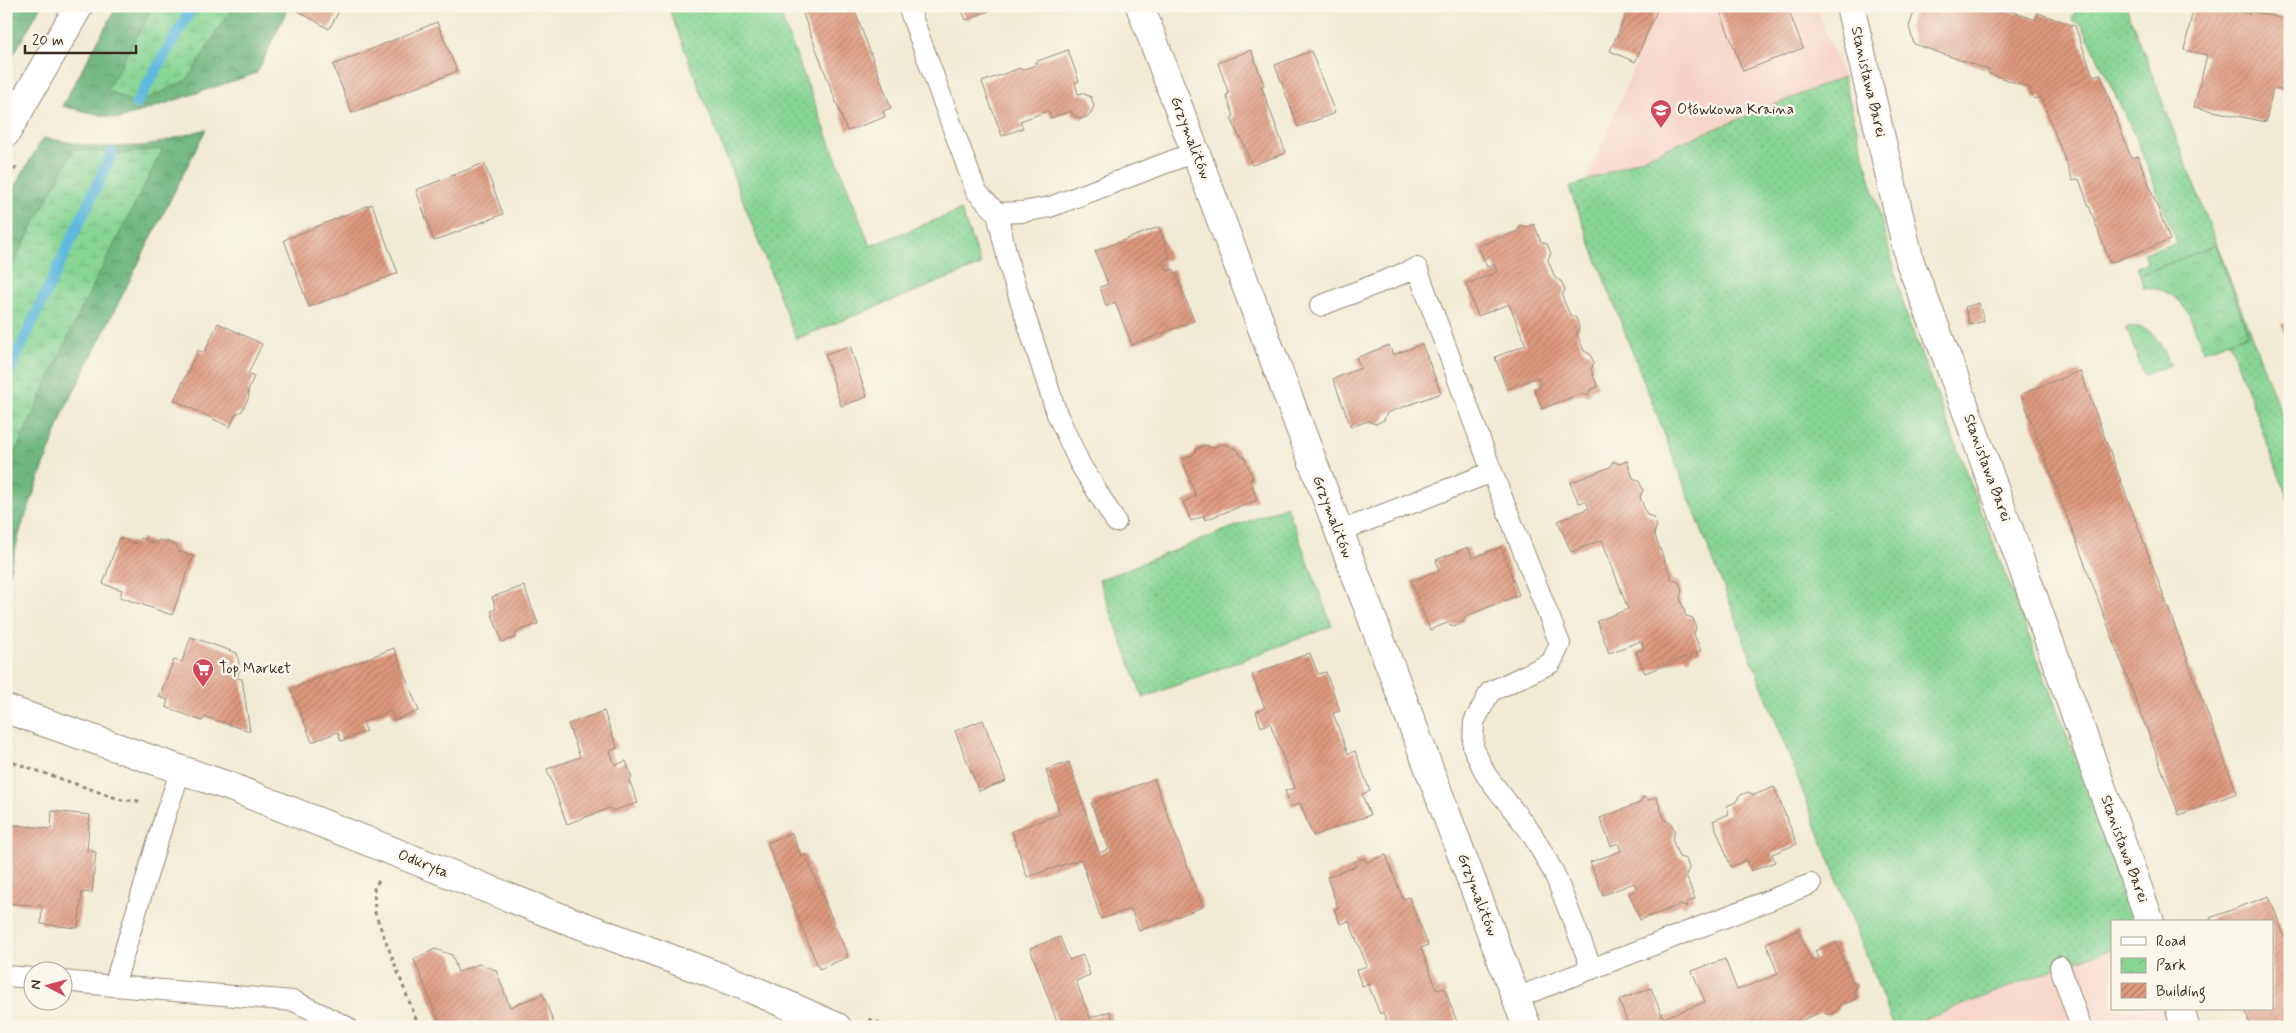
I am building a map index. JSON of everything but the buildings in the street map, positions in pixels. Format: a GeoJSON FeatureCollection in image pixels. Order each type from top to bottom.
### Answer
{"type":"FeatureCollection","features":[{"type":"Feature","properties":{"kind":"street"},"geometry":{"type":"LineString","coordinates":[[6,133],[79,6]]}},
{"type":"Feature","properties":{"kind":"street","name":"Grzymalitów"},"geometry":{"type":"LineString","coordinates":[[1140,6],[1527,1027]]}},
{"type":"Feature","properties":{"kind":"street","name":"Stanisława Barei"},"geometry":{"type":"LineString","coordinates":[[1850,6],[1910,262],[1952,371],[2149,920]]}},
{"type":"Feature","properties":{"kind":"street","name":"Odkryta"},"geometry":{"type":"LineString","coordinates":[[6,709],[228,786],[546,912],[747,987],[837,1027]]}},
{"type":"Feature","properties":{"kind":"street"},"geometry":{"type":"LineString","coordinates":[[2180,1010],[2185,1027]]}},
{"type":"Feature","properties":{"kind":"lane"},"geometry":{"type":"LineString","coordinates":[[908,6],[976,191],[997,212],[1010,269],[1057,414],[1080,464],[1116,522]]}},
{"type":"Feature","properties":{"kind":"lane"},"geometry":{"type":"LineString","coordinates":[[997,212],[1022,212],[1050,207],[1195,152]]}},
{"type":"Feature","properties":{"kind":"lane"},"geometry":{"type":"LineString","coordinates":[[1320,306],[1417,268],[1492,472],[1560,644],[1551,663],[1490,692],[1474,722],[1473,747],[1486,774],[1532,834],[1554,873],[1592,969]]}},
{"type":"Feature","properties":{"kind":"lane"},"geometry":{"type":"LineString","coordinates":[[1338,532],[1492,472]]}},
{"type":"Feature","properties":{"kind":"lane"},"geometry":{"type":"LineString","coordinates":[[114,986],[166,810],[181,769]]}},
{"type":"Feature","properties":{"kind":"lane"},"geometry":{"type":"LineString","coordinates":[[1516,998],[1811,884]]}},
{"type":"Feature","properties":{"kind":"lane"},"geometry":{"type":"LineString","coordinates":[[2060,967],[2081,1027]]}},
{"type":"Feature","properties":{"kind":"lane"},"geometry":{"type":"LineString","coordinates":[[6,976],[22,977]]}},
{"type":"Feature","properties":{"kind":"lane"},"geometry":{"type":"LineString","coordinates":[[72,982],[294,1001],[347,1027]]}},
{"type":"Feature","properties":{"kind":"path"},"geometry":{"type":"LineString","coordinates":[[6,760],[122,800],[149,802],[166,810]]}},
{"type":"Feature","properties":{"kind":"path"},"geometry":{"type":"LineString","coordinates":[[385,875],[374,887],[375,912],[419,1027]]}},
{"type":"Feature","properties":{"kind":"shaded area","name":"Ołówkowa Kraina"},"geometry":{"type":"Polygon","coordinates":[[[1659,6],[1816,6],[1843,77],[1587,181],[1659,6]]]}},
{"type":"Feature","properties":{"kind":"shaded area"},"geometry":{"type":"Polygon","coordinates":[[[2111,949],[2111,1010],[2169,1010],[2175,1027],[1906,1027],[2060,967],[2111,949]]]}},
{"type":"Feature","properties":{"kind":"green space"},"geometry":{"type":"Polygon","coordinates":[[[6,6],[41,6],[6,68],[6,6]]]}},
{"type":"Feature","properties":{"kind":"green space"},"geometry":{"type":"Polygon","coordinates":[[[117,6],[289,6],[257,73],[119,119],[62,106],[117,6]]]}},
{"type":"Feature","properties":{"kind":"green space"},"geometry":{"type":"Polygon","coordinates":[[[154,6],[233,6],[187,80],[136,104],[107,90],[154,6]]]}},
{"type":"Feature","properties":{"kind":"green space"},"geometry":{"type":"Polygon","coordinates":[[[668,6],[777,6],[870,246],[961,210],[981,265],[796,339],[668,6]]]}},
{"type":"Feature","properties":{"kind":"green space"},"geometry":{"type":"Polygon","coordinates":[[[2077,6],[2126,6],[2290,437],[2290,505],[2229,341],[2247,335],[2216,246],[2140,275],[2137,267],[2148,262],[2144,253],[2177,243],[2139,145],[2082,25],[2072,20],[2077,6]]]}},
{"type":"Feature","properties":{"kind":"green space"},"geometry":{"type":"Polygon","coordinates":[[[1843,77],[1907,317],[2137,920],[2111,920],[2111,949],[2060,967],[1906,1027],[1894,1027],[1569,188],[1843,77]]]}},
{"type":"Feature","properties":{"kind":"green space"},"geometry":{"type":"Polygon","coordinates":[[[206,129],[64,411],[21,528],[6,586],[6,201],[43,138],[98,147],[147,146],[206,129]]]}},
{"type":"Feature","properties":{"kind":"green space"},"geometry":{"type":"Polygon","coordinates":[[[74,149],[121,154],[163,149],[82,307],[6,472],[6,277],[74,149]]]}},
{"type":"Feature","properties":{"kind":"green space"},"geometry":{"type":"Polygon","coordinates":[[[2216,245],[2248,334],[2203,351],[2190,316],[2184,307],[2169,293],[2143,287],[2140,275],[2216,245]]]}},
{"type":"Feature","properties":{"kind":"green space"},"geometry":{"type":"Polygon","coordinates":[[[2126,327],[2136,327],[2150,332],[2159,343],[2170,365],[2144,375],[2126,327]]]}},
{"type":"Feature","properties":{"kind":"green space"},"geometry":{"type":"Polygon","coordinates":[[[1287,506],[1332,626],[1143,698],[1099,580],[1287,506]]]}},
{"type":"Feature","properties":{"kind":"waterway"},"geometry":{"type":"LineString","coordinates":[[136,104],[193,6]]}},
{"type":"Feature","properties":{"kind":"waterway"},"geometry":{"type":"LineString","coordinates":[[6,378],[112,153]]}},
{"type":"Feature","properties":{"kind":"place","name":"Ołówkowa Kraina"},"geometry":{"type":"Point","coordinates":[1661,129]}},
{"type":"Feature","properties":{"kind":"place","name":"Top Market"},"geometry":{"type":"Point","coordinates":[203,688]}}]}
